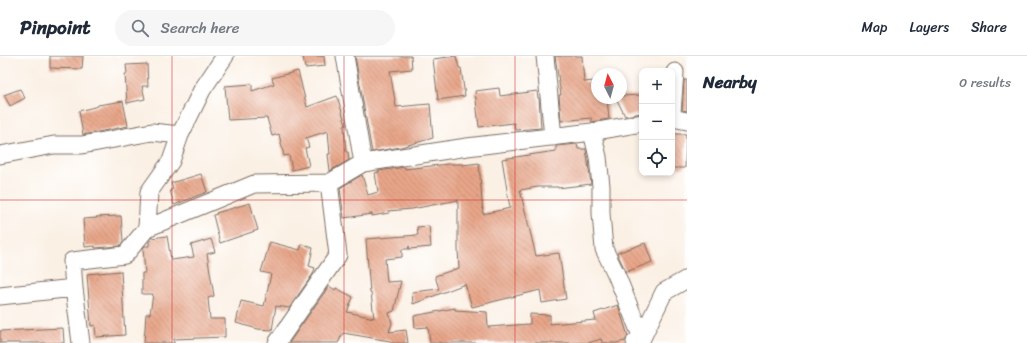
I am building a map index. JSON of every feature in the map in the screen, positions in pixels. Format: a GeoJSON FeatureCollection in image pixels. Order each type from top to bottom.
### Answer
{"type":"FeatureCollection","features":[{"type":"Feature","properties":{"kind":"street"},"geometry":{"type":"LineString","coordinates":[[147,228],[149,192],[171,161],[180,135],[202,90],[225,56]]}},
{"type":"Feature","properties":{"kind":"street"},"geometry":{"type":"LineString","coordinates":[[346,56],[363,163]]}},
{"type":"Feature","properties":{"kind":"street"},"geometry":{"type":"LineString","coordinates":[[545,56],[553,137]]}},
{"type":"Feature","properties":{"kind":"street"},"geometry":{"type":"LineString","coordinates":[[675,118],[687,120]]}},
{"type":"Feature","properties":{"kind":"street"},"geometry":{"type":"LineString","coordinates":[[81,343],[72,261],[125,255],[147,228],[254,184],[329,182],[363,163],[467,147],[592,132],[639,124]]}},
{"type":"Feature","properties":{"kind":"street"},"geometry":{"type":"LineString","coordinates":[[0,155],[54,146],[82,146],[152,132],[180,135]]}},
{"type":"Feature","properties":{"kind":"street"},"geometry":{"type":"LineString","coordinates":[[592,132],[598,157],[601,186],[601,213],[604,249],[616,274],[637,341]]}},
{"type":"Feature","properties":{"kind":"street"},"geometry":{"type":"LineString","coordinates":[[277,343],[338,255],[329,182]]}},
{"type":"Feature","properties":{"kind":"street"},"geometry":{"type":"LineString","coordinates":[[637,341],[664,292],[687,279]]}},
{"type":"Feature","properties":{"kind":"street"},"geometry":{"type":"LineString","coordinates":[[0,296],[74,288]]}},
{"type":"Feature","properties":{"kind":"building"},"geometry":{"type":"Polygon","coordinates":[[[50,56],[83,56],[82,69],[50,68],[50,56]]]}},
{"type":"Feature","properties":{"kind":"building"},"geometry":{"type":"Polygon","coordinates":[[[303,56],[324,56],[325,66],[305,68],[303,56]]]}},
{"type":"Feature","properties":{"kind":"building"},"geometry":{"type":"Polygon","coordinates":[[[355,56],[411,56],[412,69],[390,71],[396,107],[430,104],[433,138],[401,147],[372,152],[355,56]]]}},
{"type":"Feature","properties":{"kind":"building"},"geometry":{"type":"Polygon","coordinates":[[[456,56],[459,68],[461,68],[465,96],[438,100],[433,59],[456,56]]]}},
{"type":"Feature","properties":{"kind":"building"},"geometry":{"type":"Polygon","coordinates":[[[555,56],[582,56],[584,82],[591,81],[591,104],[608,104],[609,119],[592,122],[591,118],[561,121],[559,95],[561,95],[555,56]]]}},
{"type":"Feature","properties":{"kind":"building"},"geometry":{"type":"Polygon","coordinates":[[[147,64],[148,86],[142,86],[145,99],[127,103],[125,74],[127,74],[126,65],[147,64]]]}},
{"type":"Feature","properties":{"kind":"building"},"geometry":{"type":"Polygon","coordinates":[[[298,71],[307,107],[337,96],[346,125],[344,126],[346,152],[348,152],[349,160],[330,171],[328,131],[306,138],[309,147],[305,148],[309,166],[292,170],[289,155],[284,156],[279,134],[272,136],[267,118],[228,120],[225,86],[252,84],[252,91],[274,84],[272,78],[298,71]]]}},
{"type":"Feature","properties":{"kind":"building"},"geometry":{"type":"Polygon","coordinates":[[[684,80],[687,80],[687,111],[682,110],[684,80]]]}},
{"type":"Feature","properties":{"kind":"building"},"geometry":{"type":"Polygon","coordinates":[[[499,88],[500,96],[537,91],[539,98],[541,128],[515,130],[514,123],[479,127],[475,91],[499,88]]]}},
{"type":"Feature","properties":{"kind":"building"},"geometry":{"type":"Polygon","coordinates":[[[20,89],[25,98],[10,106],[4,95],[20,89]]]}},
{"type":"Feature","properties":{"kind":"building"},"geometry":{"type":"Polygon","coordinates":[[[639,95],[639,114],[625,116],[619,104],[627,104],[627,96],[639,95]]]}},
{"type":"Feature","properties":{"kind":"building"},"geometry":{"type":"Polygon","coordinates":[[[123,101],[128,126],[83,135],[79,111],[98,105],[123,101]]]}},
{"type":"Feature","properties":{"kind":"building"},"geometry":{"type":"Polygon","coordinates":[[[675,134],[686,134],[685,168],[675,168],[675,134]]]}},
{"type":"Feature","properties":{"kind":"building"},"geometry":{"type":"Polygon","coordinates":[[[577,144],[578,149],[586,149],[591,184],[558,188],[538,187],[520,190],[536,256],[559,253],[566,299],[542,303],[540,290],[472,307],[465,284],[413,304],[412,292],[439,289],[435,276],[459,268],[458,200],[412,209],[388,211],[389,213],[372,216],[372,214],[344,218],[340,188],[362,175],[368,195],[378,192],[375,173],[379,172],[378,171],[405,167],[405,169],[448,164],[463,165],[479,163],[483,214],[510,208],[502,159],[556,151],[556,146],[577,144]]]}},
{"type":"Feature","properties":{"kind":"building"},"geometry":{"type":"Polygon","coordinates":[[[201,174],[207,192],[174,205],[170,190],[173,189],[171,183],[201,174]]]}},
{"type":"Feature","properties":{"kind":"building"},"geometry":{"type":"Polygon","coordinates":[[[250,203],[258,230],[220,243],[213,215],[250,203]]]}},
{"type":"Feature","properties":{"kind":"building"},"geometry":{"type":"Polygon","coordinates":[[[121,216],[123,241],[120,246],[95,248],[95,246],[85,247],[83,219],[121,216]]]}},
{"type":"Feature","properties":{"kind":"building"},"geometry":{"type":"Polygon","coordinates":[[[429,226],[431,247],[402,249],[402,257],[385,259],[387,282],[401,281],[394,311],[389,313],[392,323],[389,332],[406,330],[408,343],[390,343],[390,341],[343,333],[338,343],[289,343],[329,286],[353,297],[347,312],[374,318],[370,293],[366,239],[418,235],[417,227],[429,226]]]}},
{"type":"Feature","properties":{"kind":"building"},"geometry":{"type":"Polygon","coordinates":[[[167,236],[171,260],[194,257],[191,245],[211,239],[215,252],[207,254],[214,296],[208,298],[210,319],[225,319],[225,337],[174,339],[174,343],[144,343],[146,314],[150,314],[153,294],[142,294],[142,273],[145,273],[143,248],[145,246],[149,246],[149,242],[152,238],[167,236]]]}},
{"type":"Feature","properties":{"kind":"building"},"geometry":{"type":"Polygon","coordinates":[[[270,242],[300,250],[302,244],[313,248],[309,266],[315,268],[313,274],[289,308],[276,306],[272,330],[258,329],[236,323],[241,301],[264,306],[271,274],[261,272],[270,242]]]}},
{"type":"Feature","properties":{"kind":"building"},"geometry":{"type":"Polygon","coordinates":[[[645,243],[652,262],[626,272],[617,253],[645,243]]]}},
{"type":"Feature","properties":{"kind":"building"},"geometry":{"type":"Polygon","coordinates":[[[121,271],[125,335],[96,337],[95,325],[91,326],[87,274],[121,271]]]}},
{"type":"Feature","properties":{"kind":"building"},"geometry":{"type":"Polygon","coordinates":[[[618,305],[628,336],[625,341],[617,343],[602,343],[601,339],[588,343],[430,343],[428,327],[415,328],[414,316],[455,308],[455,310],[487,312],[488,327],[530,324],[530,314],[550,315],[550,324],[596,320],[594,313],[618,305]]]}},
{"type":"Feature","properties":{"kind":"building"},"geometry":{"type":"Polygon","coordinates":[[[63,328],[64,343],[0,343],[0,331],[63,328]]]}}]}
